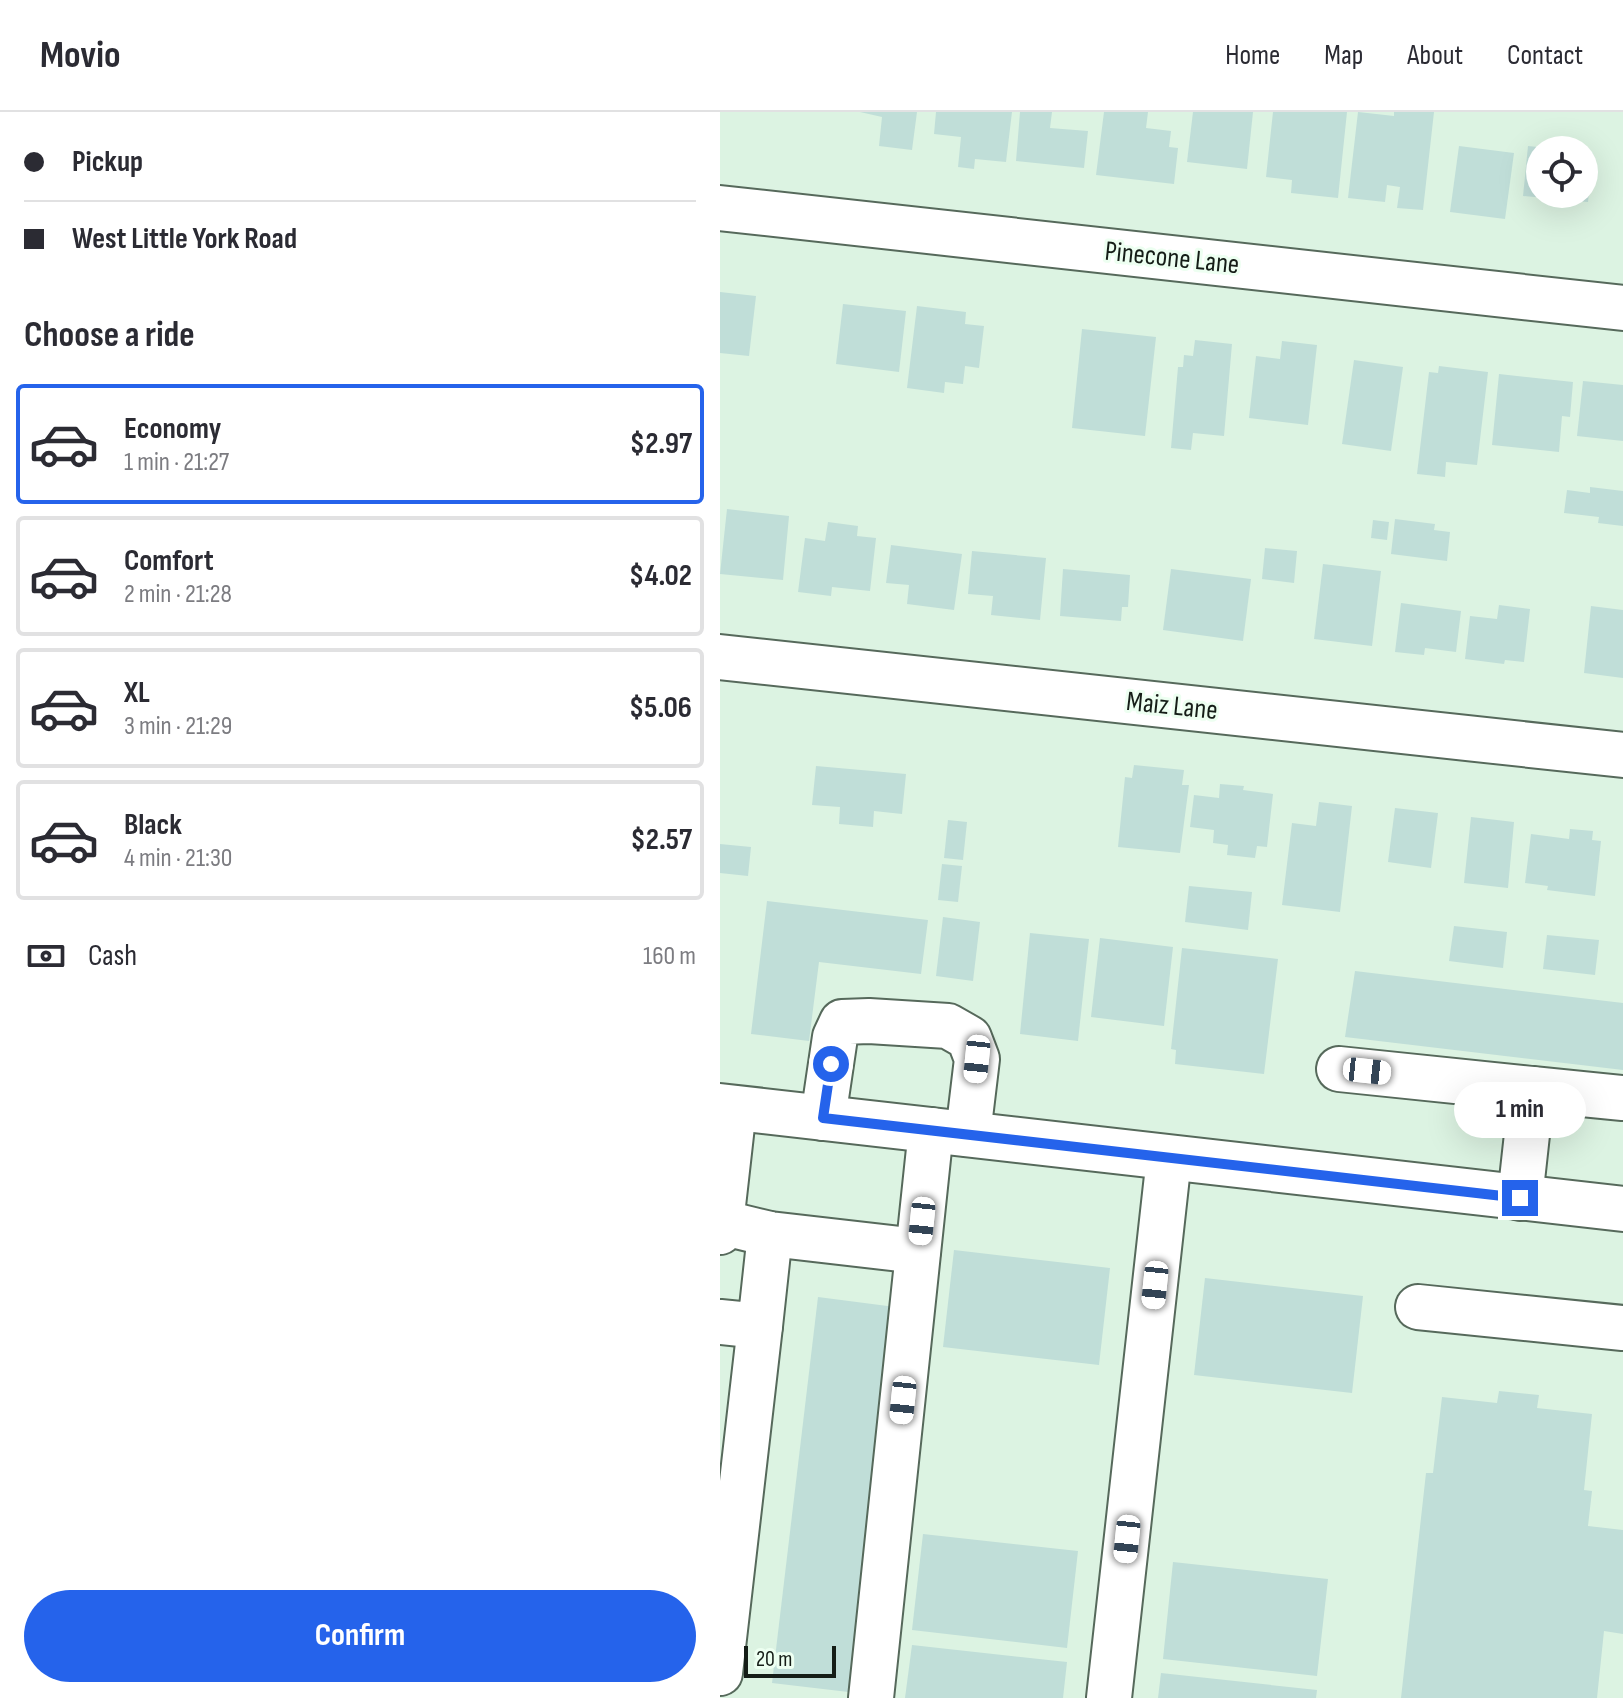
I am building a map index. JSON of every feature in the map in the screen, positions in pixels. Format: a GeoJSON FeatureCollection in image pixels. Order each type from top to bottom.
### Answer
{"type":"FeatureCollection","features":[{"type":"Feature","properties":{"kind":"street","name":"Pinecone Lane"},"geometry":{"type":"LineString","coordinates":[[720,208],[1623,308]]}},
{"type":"Feature","properties":{"kind":"street","name":"Maiz Lane"},"geometry":{"type":"LineString","coordinates":[[720,657],[1623,755]]}},
{"type":"Feature","properties":{"kind":"street"},"geometry":{"type":"LineString","coordinates":[[823,1118],[835,1037],[842,1022],[948,1026],[969,1038],[977,1059],[950,1132],[918,1251],[871,1698]]}},
{"type":"Feature","properties":{"kind":"street"},"geometry":{"type":"LineString","coordinates":[[1339,1069],[1623,1098]]}},
{"type":"Feature","properties":{"kind":"street"},"geometry":{"type":"LineString","coordinates":[[1520,1198],[1532,1089]]}},
{"type":"Feature","properties":{"kind":"street"},"geometry":{"type":"LineString","coordinates":[[918,1251],[770,1234],[720,1225],[727,1107],[1623,1209]]}},
{"type":"Feature","properties":{"kind":"street"},"geometry":{"type":"LineString","coordinates":[[1109,1698],[1169,1158]]}},
{"type":"Feature","properties":{"kind":"street"},"geometry":{"type":"LineString","coordinates":[[720,1673],[740,1324],[770,1234]]}},
{"type":"Feature","properties":{"kind":"street"},"geometry":{"type":"LineString","coordinates":[[1418,1307],[1623,1328]]}},
{"type":"Feature","properties":{"kind":"building"},"geometry":{"type":"Polygon","coordinates":[[[860,112],[917,112],[912,150],[879,146],[882,117],[860,112]]]}},
{"type":"Feature","properties":{"kind":"building"},"geometry":{"type":"Polygon","coordinates":[[[936,112],[1012,112],[1006,162],[975,159],[974,169],[958,167],[961,137],[934,134],[936,112]]]}},
{"type":"Feature","properties":{"kind":"building"},"geometry":{"type":"Polygon","coordinates":[[[1020,112],[1052,112],[1050,128],[1088,131],[1084,168],[1016,161],[1020,112]]]}},
{"type":"Feature","properties":{"kind":"building"},"geometry":{"type":"Polygon","coordinates":[[[1104,112],[1148,112],[1146,128],[1171,131],[1169,147],[1178,148],[1174,184],[1096,175],[1104,112]]]}},
{"type":"Feature","properties":{"kind":"building"},"geometry":{"type":"Polygon","coordinates":[[[1193,112],[1253,112],[1247,169],[1187,162],[1193,112]]]}},
{"type":"Feature","properties":{"kind":"building"},"geometry":{"type":"Polygon","coordinates":[[[1273,112],[1347,112],[1338,198],[1291,193],[1292,180],[1266,177],[1273,112]]]}},
{"type":"Feature","properties":{"kind":"building"},"geometry":{"type":"Polygon","coordinates":[[[1358,112],[1394,116],[1394,112],[1434,112],[1423,210],[1397,208],[1400,187],[1387,185],[1385,202],[1348,198],[1358,112]]]}},
{"type":"Feature","properties":{"kind":"building"},"geometry":{"type":"Polygon","coordinates":[[[1459,146],[1514,153],[1505,219],[1450,212],[1459,146]]]}},
{"type":"Feature","properties":{"kind":"building"},"geometry":{"type":"Polygon","coordinates":[[[1526,166],[1526,196],[1523,196],[1526,166]]]}},
{"type":"Feature","properties":{"kind":"building"},"geometry":{"type":"Polygon","coordinates":[[[720,292],[756,296],[749,356],[720,353],[720,292]]]}},
{"type":"Feature","properties":{"kind":"building"},"geometry":{"type":"Polygon","coordinates":[[[843,304],[906,311],[899,372],[836,364],[843,304]]]}},
{"type":"Feature","properties":{"kind":"building"},"geometry":{"type":"Polygon","coordinates":[[[917,306],[966,312],[965,324],[984,326],[979,368],[965,366],[963,384],[945,382],[944,393],[907,388],[917,306]]]}},
{"type":"Feature","properties":{"kind":"building"},"geometry":{"type":"Polygon","coordinates":[[[1082,329],[1156,337],[1145,436],[1072,428],[1082,329]]]}},
{"type":"Feature","properties":{"kind":"building"},"geometry":{"type":"Polygon","coordinates":[[[1195,340],[1232,344],[1224,436],[1193,433],[1191,450],[1171,448],[1178,367],[1183,367],[1184,355],[1193,356],[1195,340]]]}},
{"type":"Feature","properties":{"kind":"building"},"geometry":{"type":"Polygon","coordinates":[[[1282,341],[1317,345],[1308,425],[1249,418],[1256,356],[1280,359],[1282,341]]]}},
{"type":"Feature","properties":{"kind":"building"},"geometry":{"type":"Polygon","coordinates":[[[1354,360],[1403,367],[1391,451],[1342,444],[1354,360]]]}},
{"type":"Feature","properties":{"kind":"building"},"geometry":{"type":"Polygon","coordinates":[[[1439,366],[1488,372],[1477,465],[1446,462],[1445,477],[1417,474],[1429,372],[1438,373],[1439,366]]]}},
{"type":"Feature","properties":{"kind":"building"},"geometry":{"type":"Polygon","coordinates":[[[1499,374],[1573,382],[1570,417],[1562,416],[1559,452],[1492,445],[1499,374]]]}},
{"type":"Feature","properties":{"kind":"building"},"geometry":{"type":"Polygon","coordinates":[[[1583,381],[1623,385],[1623,441],[1577,436],[1583,381]]]}},
{"type":"Feature","properties":{"kind":"building"},"geometry":{"type":"Polygon","coordinates":[[[1590,487],[1623,491],[1623,526],[1598,523],[1599,517],[1564,513],[1567,490],[1590,493],[1590,487]]]}},
{"type":"Feature","properties":{"kind":"building"},"geometry":{"type":"Polygon","coordinates":[[[727,509],[789,516],[783,580],[720,574],[727,509]]]}},
{"type":"Feature","properties":{"kind":"building"},"geometry":{"type":"Polygon","coordinates":[[[1395,519],[1435,524],[1434,530],[1450,532],[1447,561],[1391,554],[1395,519]]]}},
{"type":"Feature","properties":{"kind":"building"},"geometry":{"type":"Polygon","coordinates":[[[1373,520],[1389,522],[1387,540],[1371,538],[1373,520]]]}},
{"type":"Feature","properties":{"kind":"building"},"geometry":{"type":"Polygon","coordinates":[[[828,522],[858,526],[857,536],[876,538],[870,591],[832,587],[831,596],[798,592],[805,538],[825,541],[828,522]]]}},
{"type":"Feature","properties":{"kind":"building"},"geometry":{"type":"Polygon","coordinates":[[[891,545],[962,554],[954,610],[907,604],[909,585],[886,583],[891,545]]]}},
{"type":"Feature","properties":{"kind":"building"},"geometry":{"type":"Polygon","coordinates":[[[1265,548],[1297,551],[1294,583],[1262,579],[1265,548]]]}},
{"type":"Feature","properties":{"kind":"building"},"geometry":{"type":"Polygon","coordinates":[[[972,551],[1046,558],[1040,620],[991,615],[993,596],[968,594],[972,551]]]}},
{"type":"Feature","properties":{"kind":"building"},"geometry":{"type":"Polygon","coordinates":[[[1323,564],[1381,571],[1372,646],[1314,639],[1323,564]]]}},
{"type":"Feature","properties":{"kind":"building"},"geometry":{"type":"Polygon","coordinates":[[[1063,569],[1130,575],[1128,607],[1122,607],[1121,621],[1060,616],[1063,569]]]}},
{"type":"Feature","properties":{"kind":"building"},"geometry":{"type":"Polygon","coordinates":[[[1171,569],[1251,579],[1243,641],[1163,630],[1171,569]]]}},
{"type":"Feature","properties":{"kind":"building"},"geometry":{"type":"Polygon","coordinates":[[[1401,603],[1461,611],[1456,652],[1425,648],[1424,655],[1395,652],[1401,603]]]}},
{"type":"Feature","properties":{"kind":"building"},"geometry":{"type":"Polygon","coordinates":[[[1499,605],[1530,609],[1524,662],[1505,660],[1504,664],[1465,659],[1470,616],[1497,619],[1499,605]]]}},
{"type":"Feature","properties":{"kind":"building"},"geometry":{"type":"Polygon","coordinates":[[[1591,606],[1623,610],[1623,678],[1584,673],[1591,606]]]}},
{"type":"Feature","properties":{"kind":"building"},"geometry":{"type":"Polygon","coordinates":[[[1134,765],[1184,770],[1182,785],[1189,785],[1180,853],[1118,847],[1125,777],[1132,778],[1134,765]]]}},
{"type":"Feature","properties":{"kind":"building"},"geometry":{"type":"Polygon","coordinates":[[[816,766],[906,774],[902,814],[874,811],[873,827],[839,824],[840,807],[812,805],[816,766]]]}},
{"type":"Feature","properties":{"kind":"building"},"geometry":{"type":"Polygon","coordinates":[[[1220,784],[1244,786],[1243,790],[1273,794],[1267,847],[1257,846],[1255,858],[1227,855],[1228,845],[1213,843],[1214,830],[1190,827],[1194,795],[1219,798],[1220,784]]]}},
{"type":"Feature","properties":{"kind":"building"},"geometry":{"type":"Polygon","coordinates":[[[1319,802],[1352,806],[1340,912],[1282,905],[1292,823],[1316,826],[1319,802]]]}},
{"type":"Feature","properties":{"kind":"building"},"geometry":{"type":"Polygon","coordinates":[[[1395,808],[1438,813],[1431,868],[1388,862],[1395,808]]]}},
{"type":"Feature","properties":{"kind":"building"},"geometry":{"type":"Polygon","coordinates":[[[1471,817],[1514,822],[1508,888],[1464,883],[1471,817]]]}},
{"type":"Feature","properties":{"kind":"building"},"geometry":{"type":"Polygon","coordinates":[[[948,820],[967,822],[963,860],[944,858],[948,820]]]}},
{"type":"Feature","properties":{"kind":"building"},"geometry":{"type":"Polygon","coordinates":[[[1570,829],[1593,831],[1592,840],[1601,841],[1595,896],[1547,890],[1548,886],[1525,883],[1531,834],[1569,839],[1570,829]]]}},
{"type":"Feature","properties":{"kind":"building"},"geometry":{"type":"Polygon","coordinates":[[[720,844],[751,847],[748,876],[720,873],[720,844]]]}},
{"type":"Feature","properties":{"kind":"building"},"geometry":{"type":"Polygon","coordinates":[[[942,864],[962,866],[958,902],[938,900],[942,864]]]}},
{"type":"Feature","properties":{"kind":"building"},"geometry":{"type":"Polygon","coordinates":[[[1189,886],[1252,892],[1248,930],[1185,922],[1189,886]]]}},
{"type":"Feature","properties":{"kind":"building"},"geometry":{"type":"Polygon","coordinates":[[[767,901],[928,920],[921,974],[819,962],[809,1041],[751,1034],[767,901]]]}},
{"type":"Feature","properties":{"kind":"building"},"geometry":{"type":"Polygon","coordinates":[[[943,917],[980,922],[973,981],[936,976],[943,917]]]}},
{"type":"Feature","properties":{"kind":"building"},"geometry":{"type":"Polygon","coordinates":[[[1454,926],[1507,932],[1503,968],[1449,961],[1454,926]]]}},
{"type":"Feature","properties":{"kind":"building"},"geometry":{"type":"Polygon","coordinates":[[[1030,933],[1089,939],[1078,1041],[1020,1034],[1030,933]]]}},
{"type":"Feature","properties":{"kind":"building"},"geometry":{"type":"Polygon","coordinates":[[[1547,935],[1599,940],[1595,975],[1543,969],[1547,935]]]}},
{"type":"Feature","properties":{"kind":"building"},"geometry":{"type":"Polygon","coordinates":[[[1100,938],[1173,947],[1164,1026],[1091,1017],[1100,938]]]}},
{"type":"Feature","properties":{"kind":"building"},"geometry":{"type":"Polygon","coordinates":[[[1182,948],[1278,959],[1264,1074],[1175,1064],[1176,1050],[1171,1049],[1182,948]]]}},
{"type":"Feature","properties":{"kind":"building"},"geometry":{"type":"Polygon","coordinates":[[[1355,971],[1623,1003],[1623,1070],[1345,1037],[1355,971]]]}},
{"type":"Feature","properties":{"kind":"building"},"geometry":{"type":"Polygon","coordinates":[[[954,1250],[1110,1268],[1099,1365],[943,1347],[954,1250]]]}},
{"type":"Feature","properties":{"kind":"building"},"geometry":{"type":"Polygon","coordinates":[[[1205,1278],[1363,1296],[1352,1393],[1194,1375],[1205,1278]]]}},
{"type":"Feature","properties":{"kind":"building"},"geometry":{"type":"Polygon","coordinates":[[[818,1297],[903,1308],[857,1693],[772,1683],[818,1297]]]}},
{"type":"Feature","properties":{"kind":"building"},"geometry":{"type":"Polygon","coordinates":[[[1499,1391],[1539,1395],[1537,1408],[1592,1414],[1584,1490],[1592,1491],[1588,1526],[1623,1530],[1623,1634],[1604,1631],[1597,1698],[1401,1698],[1426,1473],[1433,1473],[1442,1397],[1497,1403],[1499,1391]]]}},
{"type":"Feature","properties":{"kind":"building"},"geometry":{"type":"Polygon","coordinates":[[[923,1534],[1078,1551],[1067,1648],[912,1630],[923,1534]]]}},
{"type":"Feature","properties":{"kind":"building"},"geometry":{"type":"Polygon","coordinates":[[[1173,1562],[1328,1579],[1317,1676],[1163,1659],[1173,1562]]]}},
{"type":"Feature","properties":{"kind":"building"},"geometry":{"type":"Polygon","coordinates":[[[912,1645],[1067,1662],[1063,1698],[905,1698],[912,1645]]]}},
{"type":"Feature","properties":{"kind":"building"},"geometry":{"type":"Polygon","coordinates":[[[1161,1673],[1317,1690],[1316,1698],[1158,1698],[1161,1673]]]}},
{"type":"Feature","properties":{"kind":"route"},"geometry":{"type":"LineString","coordinates":[[831,1064],[823,1118],[1520,1198]]}}]}
